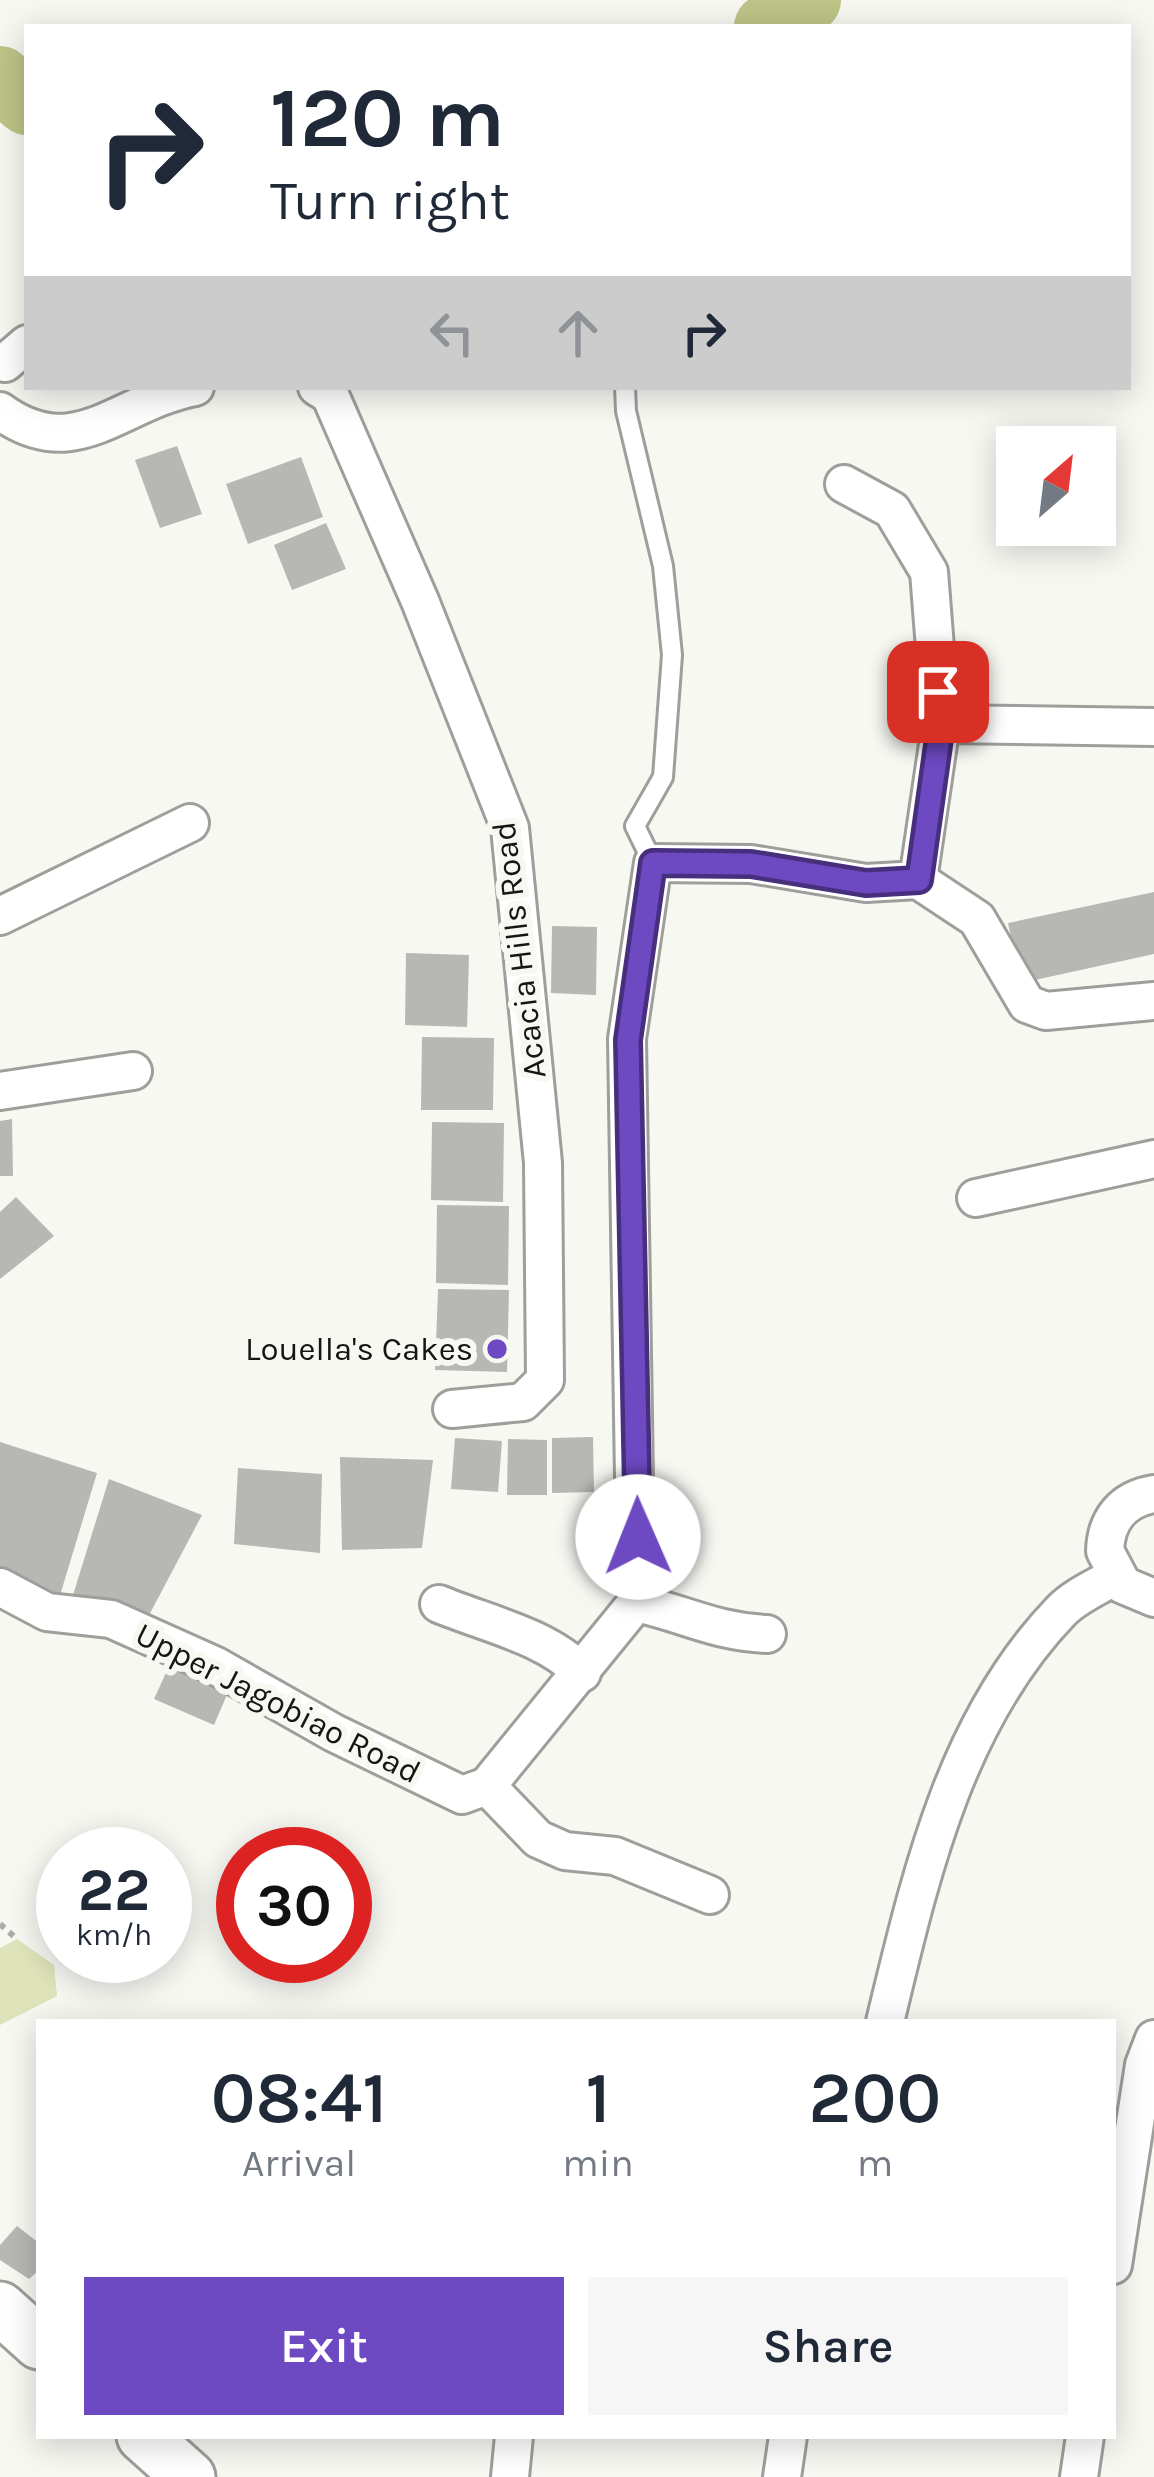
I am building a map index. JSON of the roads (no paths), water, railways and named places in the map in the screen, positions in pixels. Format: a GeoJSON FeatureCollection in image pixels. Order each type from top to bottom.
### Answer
{"type":"FeatureCollection","features":[{"type":"Feature","properties":{"kind":"street"},"geometry":{"type":"LineString","coordinates":[[0,411],[47,436],[81,433],[169,390]]}},
{"type":"Feature","properties":{"kind":"street","name":"Acacia Hills Road"},"geometry":{"type":"LineString","coordinates":[[322,390],[330,395],[411,580],[510,828],[543,1163],[545,1380],[523,1402],[452,1409]]}},
{"type":"Feature","properties":{"kind":"street"},"geometry":{"type":"LineString","coordinates":[[844,484],[892,510],[929,572],[941,724],[919,880]]}},
{"type":"Feature","properties":{"kind":"street"},"geometry":{"type":"LineString","coordinates":[[941,724],[1154,727]]}},
{"type":"Feature","properties":{"kind":"street"},"geometry":{"type":"LineString","coordinates":[[0,916],[190,823]]}},
{"type":"Feature","properties":{"kind":"street"},"geometry":{"type":"LineString","coordinates":[[710,1894],[615,1856],[565,1851],[538,1839],[487,1786],[636,1603],[628,1040],[653,863],[751,864],[866,883],[919,880],[977,919],[1027,1004],[1046,1011],[1154,1001]]}},
{"type":"Feature","properties":{"kind":"street"},"geometry":{"type":"LineString","coordinates":[[0,1091],[133,1071]]}},
{"type":"Feature","properties":{"kind":"street"},"geometry":{"type":"LineString","coordinates":[[976,1198],[1154,1159]]}},
{"type":"Feature","properties":{"kind":"street"},"geometry":{"type":"LineString","coordinates":[[1154,1494],[1126,1503],[1110,1524],[1106,1551],[1115,1576],[1133,1592],[1154,1598]]}},
{"type":"Feature","properties":{"kind":"street"},"geometry":{"type":"LineString","coordinates":[[886,2019],[925,1857],[988,1710],[1063,1608],[1115,1576]]}},
{"type":"Feature","properties":{"kind":"street","name":"Upper Jagobiao Road"},"geometry":{"type":"LineString","coordinates":[[0,1587],[47,1612],[98,1616],[132,1628],[461,1795],[487,1786]]}},
{"type":"Feature","properties":{"kind":"street"},"geometry":{"type":"LineString","coordinates":[[636,1603],[676,1612],[722,1632],[767,1634]]}},
{"type":"Feature","properties":{"kind":"street"},"geometry":{"type":"LineString","coordinates":[[440,1604],[522,1640],[557,1647],[582,1673]]}},
{"type":"Feature","properties":{"kind":"street"},"geometry":{"type":"LineString","coordinates":[[1116,2246],[1144,2066],[1154,2039]]}},
{"type":"Feature","properties":{"kind":"street"},"geometry":{"type":"LineString","coordinates":[[0,2308],[36,2339]]}},
{"type":"Feature","properties":{"kind":"street"},"geometry":{"type":"LineString","coordinates":[[146,2439],[189,2477]]}},
{"type":"Feature","properties":{"kind":"street"},"geometry":{"type":"LineString","coordinates":[[510,2477],[514,2439]]}},
{"type":"Feature","properties":{"kind":"street"},"geometry":{"type":"LineString","coordinates":[[782,2477],[788,2439]]}},
{"type":"Feature","properties":{"kind":"street"},"geometry":{"type":"LineString","coordinates":[[1079,2477],[1085,2439]]}},
{"type":"Feature","properties":{"kind":"lane"},"geometry":{"type":"LineString","coordinates":[[626,390],[663,566],[672,655],[663,777],[635,826],[653,863]]}},
{"type":"Feature","properties":{"kind":"waterway"},"geometry":{"type":"LineString","coordinates":[[772,24],[808,0]]}},
{"type":"Feature","properties":{"kind":"waterway"},"geometry":{"type":"LineString","coordinates":[[0,79],[24,99]]}},
{"type":"Feature","properties":{"kind":"place","name":"Louella's Cakes"},"geometry":{"type":"Point","coordinates":[497,1349]}}]}
